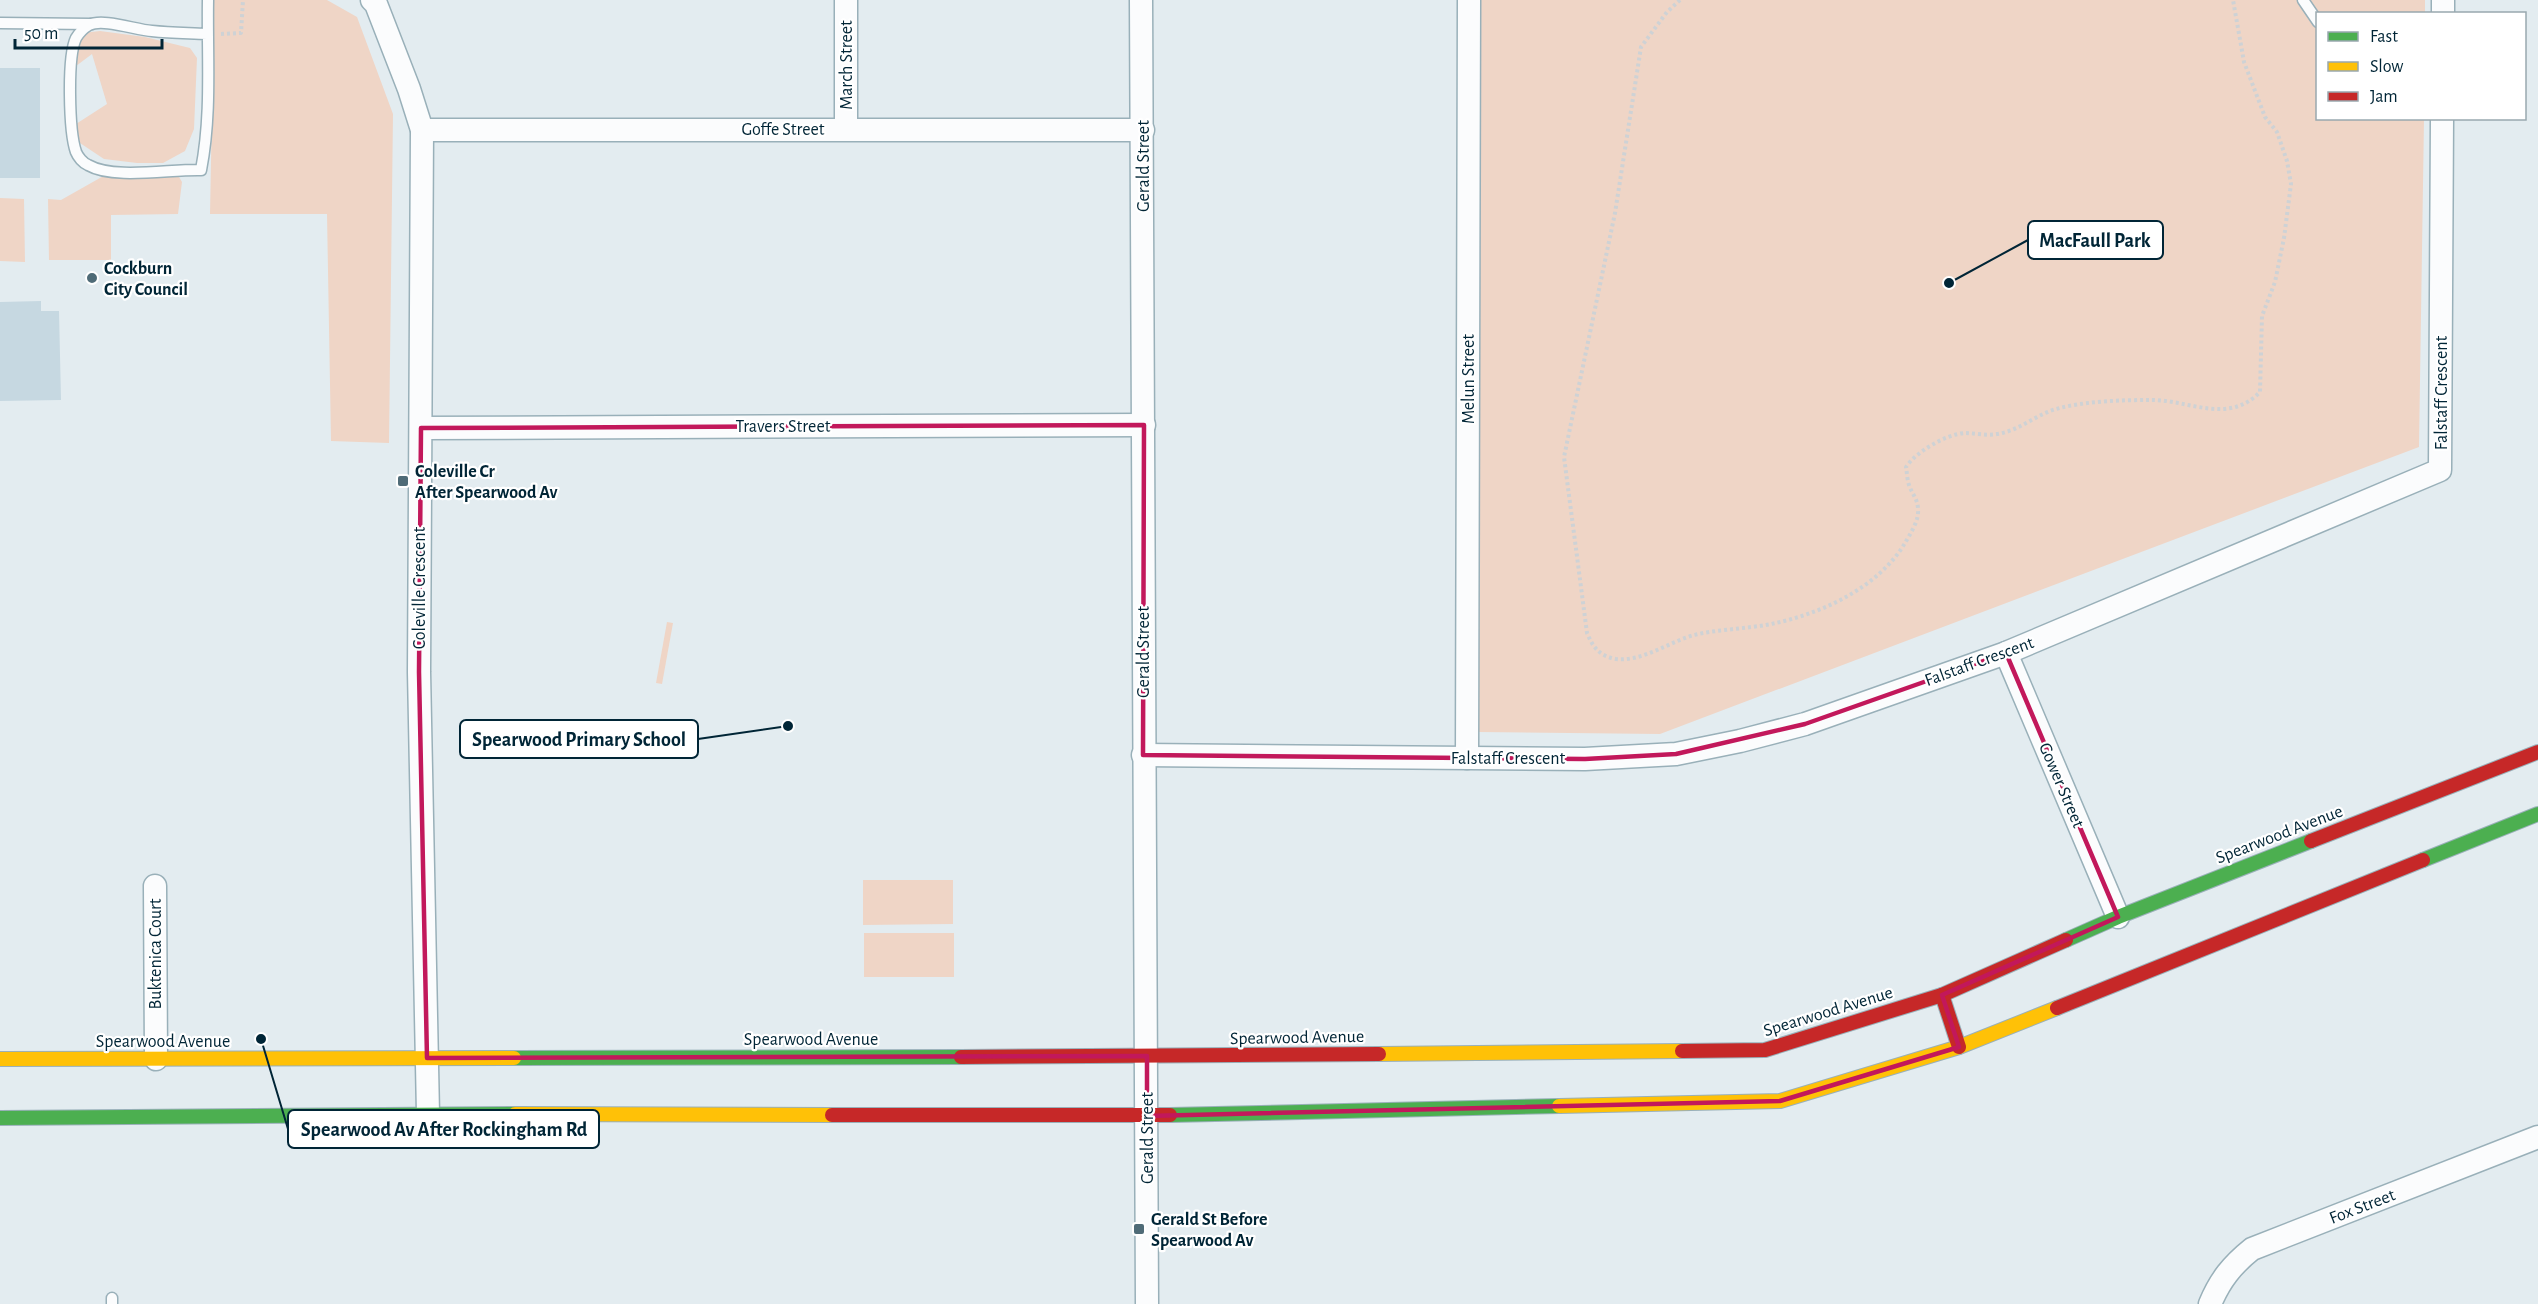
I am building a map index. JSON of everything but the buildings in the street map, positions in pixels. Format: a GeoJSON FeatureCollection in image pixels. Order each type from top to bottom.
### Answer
{"type":"FeatureCollection","features":[{"type":"Feature","properties":{"kind":"main road","name":"Spearwood Avenue"},"geometry":{"type":"LineString","coordinates":[[0,1059],[1147,1056],[1765,1050],[1942,995],[2118,917],[2538,752]]}},
{"type":"Feature","properties":{"kind":"main road"},"geometry":{"type":"LineString","coordinates":[[0,1118],[428,1114],[1147,1116],[1780,1101],[1959,1047],[2538,814]]}},
{"type":"Feature","properties":{"kind":"main road"},"geometry":{"type":"LineString","coordinates":[[1942,995],[1959,1047]]}},
{"type":"Feature","properties":{"kind":"street","name":"Coleville Crescent"},"geometry":{"type":"LineString","coordinates":[[372,0],[376,4],[410,89],[422,130],[419,672],[428,1114]]}},
{"type":"Feature","properties":{"kind":"street","name":"March Street"},"geometry":{"type":"LineString","coordinates":[[846,0],[846,129]]}},
{"type":"Feature","properties":{"kind":"street","name":"Gerald Street"},"geometry":{"type":"LineString","coordinates":[[1142,0],[1143,755],[1147,1056],[1147,1304]]}},
{"type":"Feature","properties":{"kind":"street","name":"Melun Street"},"geometry":{"type":"LineString","coordinates":[[1467,758],[1468,0]]}},
{"type":"Feature","properties":{"kind":"street","name":"Falstaff Crescent"},"geometry":{"type":"LineString","coordinates":[[1143,755],[1585,759],[1687,752],[1740,741],[1805,724],[2006,653],[2440,470],[2442,120]]}},
{"type":"Feature","properties":{"kind":"street","name":"Goffe Street"},"geometry":{"type":"LineString","coordinates":[[422,130],[1143,130]]}},
{"type":"Feature","properties":{"kind":"street","name":"Travers Street"},"geometry":{"type":"LineString","coordinates":[[421,428],[1144,425]]}},
{"type":"Feature","properties":{"kind":"street","name":"Gower Street"},"geometry":{"type":"LineString","coordinates":[[2006,653],[2118,917]]}},
{"type":"Feature","properties":{"kind":"street","name":"Buktenica Court"},"geometry":{"type":"LineString","coordinates":[[155,886],[156,1059]]}},
{"type":"Feature","properties":{"kind":"street","name":"Fox Street"},"geometry":{"type":"LineString","coordinates":[[2210,1304],[2217,1286],[2232,1265],[2252,1249],[2538,1137]]}},
{"type":"Feature","properties":{"kind":"lane"},"geometry":{"type":"LineString","coordinates":[[91,24],[77,37],[71,64],[73,136],[76,153],[84,164],[97,170],[201,170],[207,142],[210,70],[207,34],[208,0]]}},
{"type":"Feature","properties":{"kind":"lane"},"geometry":{"type":"LineString","coordinates":[[2303,0],[2316,19]]}},
{"type":"Feature","properties":{"kind":"lane"},"geometry":{"type":"LineString","coordinates":[[0,23],[102,23],[152,31],[207,34]]}},
{"type":"Feature","properties":{"kind":"path"},"geometry":{"type":"LineString","coordinates":[[207,34],[241,33],[243,0]]}},
{"type":"Feature","properties":{"kind":"path"},"geometry":{"type":"LineString","coordinates":[[1680,0],[1667,12],[1641,46],[1615,213],[1564,457],[1587,633],[1592,646],[1600,654],[1616,659],[1634,657],[1694,636],[1770,624],[1811,614],[1857,591],[1897,556],[1912,531],[1918,512],[1916,497],[1909,486],[1906,466],[1913,457],[1928,447],[1962,433],[1996,435],[2014,430],[2054,410],[2080,404],[2170,400],[2192,407],[2225,409],[2249,404],[2260,392],[2262,316],[2275,282],[2291,184],[2287,161],[2277,132],[2265,117],[2244,62],[2233,0]]}},
{"type":"Feature","properties":{"kind":"highlighted area"},"geometry":{"type":"Polygon","coordinates":[[[1144,425],[1143,755],[1585,759],[1676,754],[1805,724],[2006,653],[2118,917],[1942,995],[1959,1047],[1780,1101],[1147,1116],[1147,1056],[427,1058],[419,672],[421,428],[1144,425]]]}},
{"type":"Feature","properties":{"kind":"shaded area"},"geometry":{"type":"Polygon","coordinates":[[[214,0],[327,0],[357,17],[393,114],[389,443],[331,441],[327,214],[210,214],[214,0]]]}},
{"type":"Feature","properties":{"kind":"shaded area"},"geometry":{"type":"Polygon","coordinates":[[[1476,0],[2425,0],[2425,12],[2316,12],[2316,120],[2424,120],[2419,447],[1660,734],[1478,732],[1476,0]]]}},
{"type":"Feature","properties":{"kind":"shaded area"},"geometry":{"type":"Polygon","coordinates":[[[100,31],[145,37],[190,48],[197,58],[194,129],[185,151],[163,163],[137,163],[104,159],[80,143],[76,124],[107,104],[92,54],[76,66],[78,40],[83,33],[100,31]]]}},
{"type":"Feature","properties":{"kind":"shaded area"},"geometry":{"type":"Polygon","coordinates":[[[176,172],[182,182],[178,214],[111,215],[111,260],[49,260],[48,199],[61,200],[107,174],[176,172]]]}},
{"type":"Feature","properties":{"kind":"shaded area"},"geometry":{"type":"Polygon","coordinates":[[[0,198],[24,199],[25,262],[0,261],[0,198]]]}},
{"type":"Feature","properties":{"kind":"shaded area"},"geometry":{"type":"Polygon","coordinates":[[[667,622],[673,623],[662,684],[656,683],[667,622]]]}},
{"type":"Feature","properties":{"kind":"shaded area"},"geometry":{"type":"Polygon","coordinates":[[[863,880],[953,880],[953,924],[863,925],[863,880]]]}},
{"type":"Feature","properties":{"kind":"shaded area"},"geometry":{"type":"Polygon","coordinates":[[[864,933],[954,933],[954,977],[864,977],[864,933]]]}},
{"type":"Feature","properties":{"kind":"traffic: fast"},"geometry":{"type":"LineString","coordinates":[[2423,860],[2538,814]]}},
{"type":"Feature","properties":{"kind":"traffic: fast"},"geometry":{"type":"LineString","coordinates":[[2066,940],[2118,917],[2311,841]]}},
{"type":"Feature","properties":{"kind":"traffic: fast"},"geometry":{"type":"LineString","coordinates":[[514,1058],[961,1057]]}},
{"type":"Feature","properties":{"kind":"traffic: fast"},"geometry":{"type":"LineString","coordinates":[[1170,1115],[1559,1106]]}},
{"type":"Feature","properties":{"kind":"traffic: fast"},"geometry":{"type":"LineString","coordinates":[[0,1118],[515,1114]]}},
{"type":"Feature","properties":{"kind":"traffic: slow"},"geometry":{"type":"LineString","coordinates":[[1559,1106],[1780,1101],[1959,1047],[2057,1008]]}},
{"type":"Feature","properties":{"kind":"traffic: slow"},"geometry":{"type":"LineString","coordinates":[[1379,1054],[1682,1051]]}},
{"type":"Feature","properties":{"kind":"traffic: slow"},"geometry":{"type":"LineString","coordinates":[[0,1059],[514,1058]]}},
{"type":"Feature","properties":{"kind":"traffic: slow"},"geometry":{"type":"LineString","coordinates":[[515,1114],[832,1115]]}},
{"type":"Feature","properties":{"kind":"traffic: jam"},"geometry":{"type":"LineString","coordinates":[[2311,841],[2538,752]]}},
{"type":"Feature","properties":{"kind":"traffic: jam"},"geometry":{"type":"LineString","coordinates":[[2057,1008],[2423,860]]}},
{"type":"Feature","properties":{"kind":"traffic: jam"},"geometry":{"type":"LineString","coordinates":[[1682,1051],[1765,1050],[1942,995],[2066,940]]}},
{"type":"Feature","properties":{"kind":"traffic: jam"},"geometry":{"type":"LineString","coordinates":[[1942,995],[1959,1047]]}},
{"type":"Feature","properties":{"kind":"traffic: jam"},"geometry":{"type":"LineString","coordinates":[[961,1057],[1379,1054]]}},
{"type":"Feature","properties":{"kind":"traffic: jam"},"geometry":{"type":"LineString","coordinates":[[832,1115],[1170,1115]]}},
{"type":"Feature","properties":{"kind":"place","name":"Cockburn City Council"},"geometry":{"type":"Point","coordinates":[92,278]}},
{"type":"Feature","properties":{"kind":"place","name":"MacFaull Park"},"geometry":{"type":"Point","coordinates":[1949,283]}},
{"type":"Feature","properties":{"kind":"place","name":"Coleville Cr After Spearwood Av"},"geometry":{"type":"Point","coordinates":[403,481]}},
{"type":"Feature","properties":{"kind":"place","name":"Spearwood Primary School"},"geometry":{"type":"Point","coordinates":[788,726]}},
{"type":"Feature","properties":{"kind":"place","name":"Spearwood Av After Rockingham Rd"},"geometry":{"type":"Point","coordinates":[261,1039]}},
{"type":"Feature","properties":{"kind":"place","name":"Gerald St Before Spearwood Av"},"geometry":{"type":"Point","coordinates":[1139,1229]}}]}
